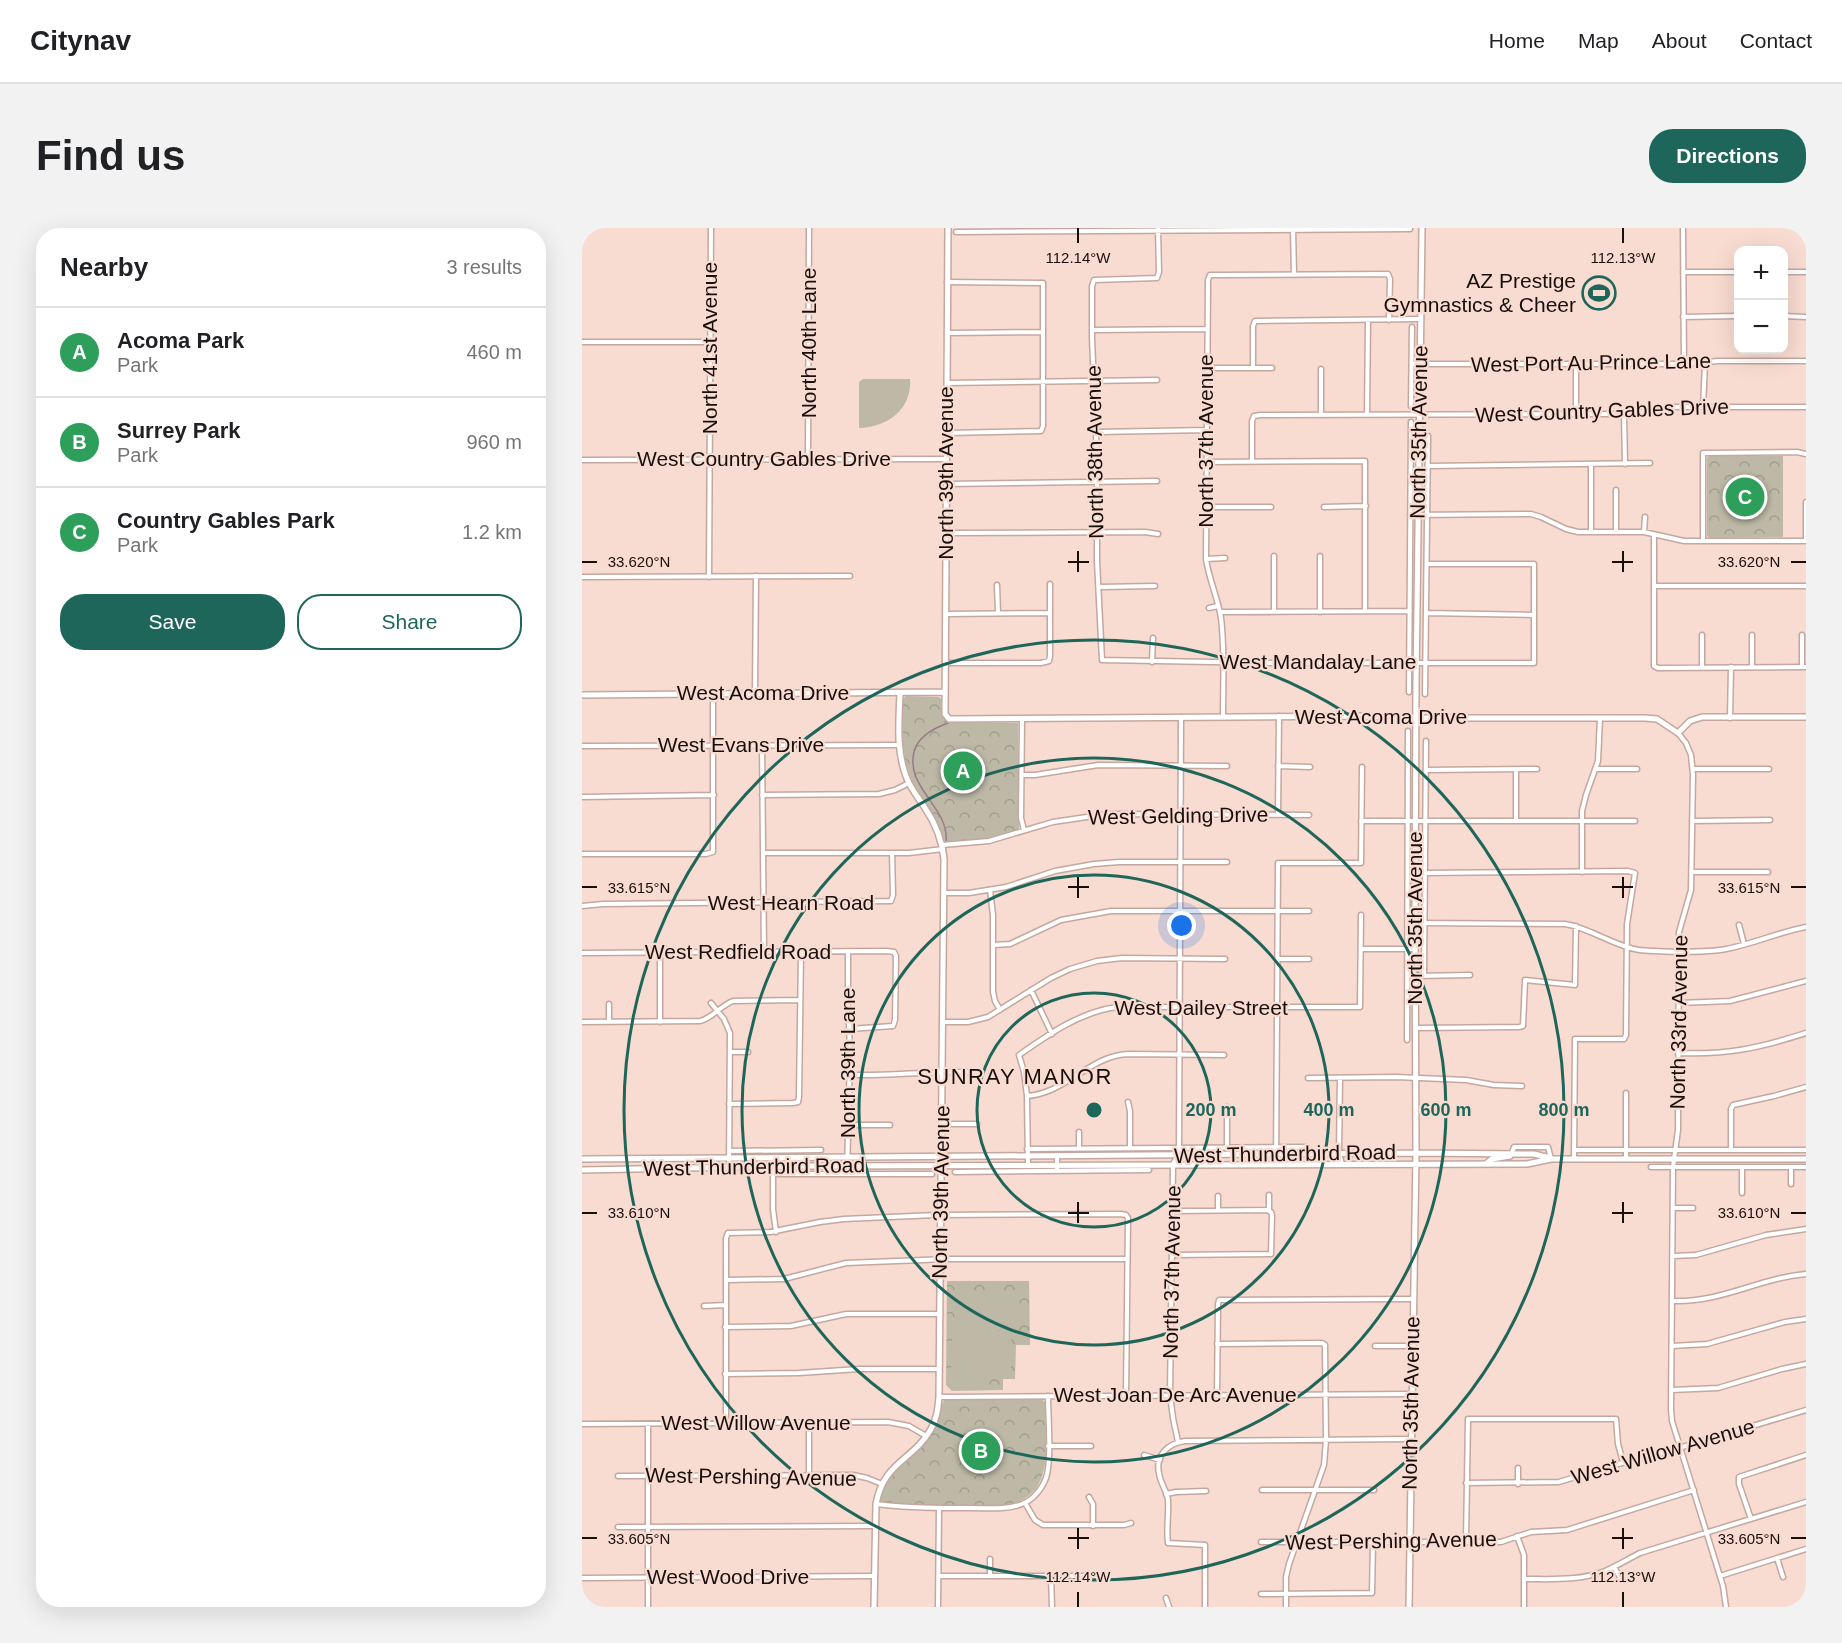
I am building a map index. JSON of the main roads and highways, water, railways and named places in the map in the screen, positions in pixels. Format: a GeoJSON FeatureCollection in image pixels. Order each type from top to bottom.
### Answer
{"type":"FeatureCollection","features":[{"type":"Feature","properties":{"kind":"main road","name":"North 39th Avenue"},"geometry":{"type":"LineString","coordinates":[[946,717],[948,228]]}},
{"type":"Feature","properties":{"kind":"main road","name":"North 35th Avenue"},"geometry":{"type":"LineString","coordinates":[[1409,1607],[1416,1163],[1416,662],[1422,228]]}},
{"type":"Feature","properties":{"kind":"main road","name":"West Acoma Drive"},"geometry":{"type":"LineString","coordinates":[[582,695],[945,692]]}},
{"type":"Feature","properties":{"kind":"main road","name":"North 39th Avenue"},"geometry":{"type":"LineString","coordinates":[[874,1607],[876,1504],[882,1484],[892,1469],[926,1436],[938,1412],[939,1397],[944,893],[942,847],[934,822],[909,783],[902,765],[900,693]]}},
{"type":"Feature","properties":{"kind":"main road","name":"West Acoma Drive"},"geometry":{"type":"LineString","coordinates":[[946,717],[952,719],[1279,716],[1635,717],[1657,719],[1678,733],[1690,721],[1702,717],[1806,717]]}},
{"type":"Feature","properties":{"kind":"main road","name":"West Thunderbird Road"},"geometry":{"type":"LineString","coordinates":[[582,1159],[729,1154],[773,1157],[1178,1155],[1276,1150],[1339,1153],[1534,1154],[1551,1159]]}},
{"type":"Feature","properties":{"kind":"main road"},"geometry":{"type":"LineString","coordinates":[[1487,1163],[1497,1158],[1520,1154]]}},
{"type":"Feature","properties":{"kind":"main road","name":"West Thunderbird Road"},"geometry":{"type":"LineString","coordinates":[[582,1170],[773,1166],[1028,1165],[1057,1168],[1145,1164],[1529,1163],[1551,1159],[1806,1160]]}},
{"type":"Feature","properties":{"kind":"waterway"},"geometry":{"type":"LineString","coordinates":[[946,842],[941,819],[921,787],[913,765],[914,752],[919,741],[932,730],[948,723]]}},
{"type":"Feature","properties":{"kind":"place","name":"AZ Prestige Gymnastics & Cheer"},"geometry":{"type":"Point","coordinates":[1599,293]}},
{"type":"Feature","properties":{"kind":"place","name":"Country Gables Park"},"geometry":{"type":"Point","coordinates":[1745,497]}},
{"type":"Feature","properties":{"kind":"place","name":"Acoma Park"},"geometry":{"type":"Point","coordinates":[963,771]}},
{"type":"Feature","properties":{"kind":"place","name":"Surrey Park"},"geometry":{"type":"Point","coordinates":[981,1451]}},
{"type":"Feature","properties":{"kind":"district","name":"SUNRAY MANOR"},"geometry":{"type":"Point","coordinates":[1015,1076]}}]}
